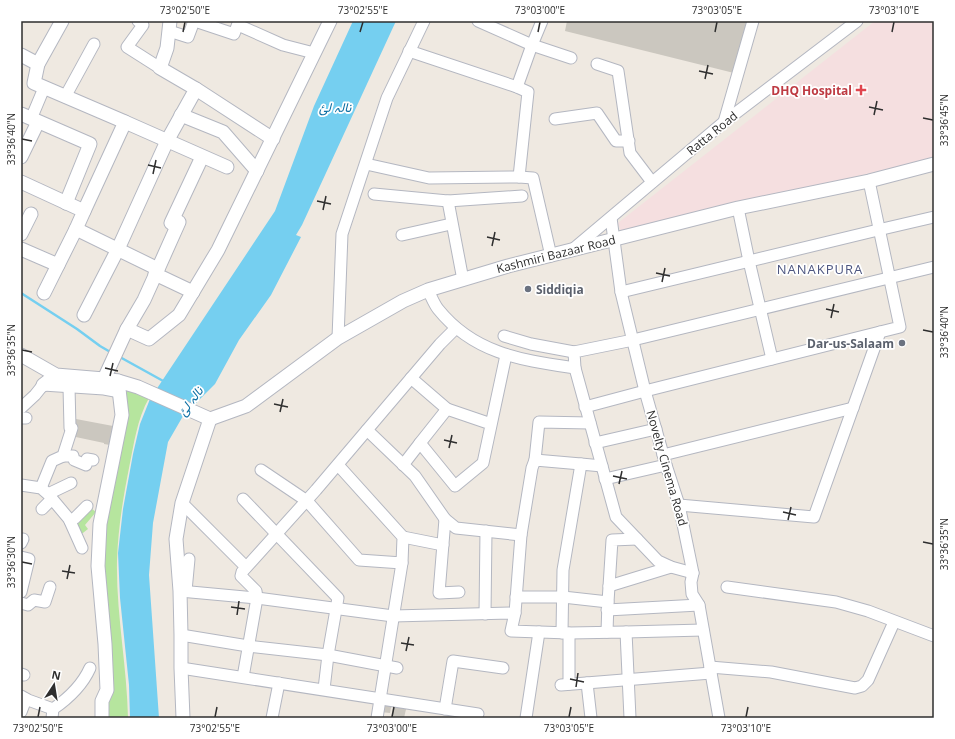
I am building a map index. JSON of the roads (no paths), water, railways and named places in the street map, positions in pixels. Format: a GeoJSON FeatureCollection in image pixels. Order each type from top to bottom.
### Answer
{"type":"FeatureCollection","features":[{"type":"Feature","properties":{"kind":"street"},"geometry":{"type":"LineString","coordinates":[[62,21],[38,64],[34,83],[226,167]]}},
{"type":"Feature","properties":{"kind":"street"},"geometry":{"type":"LineString","coordinates":[[138,21],[143,24],[127,47],[273,138]]}},
{"type":"Feature","properties":{"kind":"street"},"geometry":{"type":"LineString","coordinates":[[160,68],[167,48],[169,26],[188,37],[194,21],[234,34],[238,23],[283,45],[314,53]]}},
{"type":"Feature","properties":{"kind":"street"},"geometry":{"type":"LineString","coordinates":[[126,333],[149,339],[179,315],[218,250],[330,21]]}},
{"type":"Feature","properties":{"kind":"street"},"geometry":{"type":"LineString","coordinates":[[338,338],[342,234],[387,98],[424,21]]}},
{"type":"Feature","properties":{"kind":"street"},"geometry":{"type":"LineString","coordinates":[[478,21],[532,45],[571,58]]}},
{"type":"Feature","properties":{"kind":"street"},"geometry":{"type":"LineString","coordinates":[[502,32],[506,21]]}},
{"type":"Feature","properties":{"kind":"street"},"geometry":{"type":"LineString","coordinates":[[517,88],[542,21]]}},
{"type":"Feature","properties":{"kind":"street"},"geometry":{"type":"LineString","coordinates":[[724,122],[753,21]]}},
{"type":"Feature","properties":{"kind":"street","name":"Ratta Road"},"geometry":{"type":"LineString","coordinates":[[572,251],[724,122],[857,21]]}},
{"type":"Feature","properties":{"kind":"street"},"geometry":{"type":"LineString","coordinates":[[65,97],[94,44]]}},
{"type":"Feature","properties":{"kind":"street"},"geometry":{"type":"LineString","coordinates":[[409,51],[528,92],[519,178]]}},
{"type":"Feature","properties":{"kind":"street"},"geometry":{"type":"LineString","coordinates":[[21,55],[38,64]]}},
{"type":"Feature","properties":{"kind":"street"},"geometry":{"type":"LineString","coordinates":[[597,64],[618,71],[630,152],[652,182]]}},
{"type":"Feature","properties":{"kind":"street"},"geometry":{"type":"LineString","coordinates":[[22,157],[30,118],[44,88]]}},
{"type":"Feature","properties":{"kind":"street"},"geometry":{"type":"LineString","coordinates":[[84,315],[118,249],[167,141],[196,89]]}},
{"type":"Feature","properties":{"kind":"street"},"geometry":{"type":"LineString","coordinates":[[555,119],[597,113],[616,141],[629,141]]}},
{"type":"Feature","properties":{"kind":"street"},"geometry":{"type":"LineString","coordinates":[[181,115],[223,132],[257,171]]}},
{"type":"Feature","properties":{"kind":"street"},"geometry":{"type":"LineString","coordinates":[[30,118],[90,144],[66,203]]}},
{"type":"Feature","properties":{"kind":"street"},"geometry":{"type":"LineString","coordinates":[[44,293],[76,229],[125,122]]}},
{"type":"Feature","properties":{"kind":"street"},"geometry":{"type":"LineString","coordinates":[[104,378],[156,272],[202,156]]}},
{"type":"Feature","properties":{"kind":"street"},"geometry":{"type":"LineString","coordinates":[[366,164],[429,178],[532,178],[551,256]]}},
{"type":"Feature","properties":{"kind":"street","name":"Kashmiri Bazaar Road"},"geometry":{"type":"LineString","coordinates":[[210,419],[246,406],[338,338],[403,301],[428,290],[508,266],[738,208],[869,181],[934,164]]}},
{"type":"Feature","properties":{"kind":"street"},"geometry":{"type":"LineString","coordinates":[[586,408],[645,391],[900,327],[878,230],[869,181]]}},
{"type":"Feature","properties":{"kind":"street"},"geometry":{"type":"LineString","coordinates":[[21,182],[84,212]]}},
{"type":"Feature","properties":{"kind":"street"},"geometry":{"type":"LineString","coordinates":[[374,194],[448,201],[522,196]]}},
{"type":"Feature","properties":{"kind":"street"},"geometry":{"type":"LineString","coordinates":[[448,201],[463,280]]}},
{"type":"Feature","properties":{"kind":"street"},"geometry":{"type":"LineString","coordinates":[[738,208],[772,359]]}},
{"type":"Feature","properties":{"kind":"street"},"geometry":{"type":"LineString","coordinates":[[21,234],[31,214]]}},
{"type":"Feature","properties":{"kind":"street"},"geometry":{"type":"LineString","coordinates":[[620,292],[934,217]]}},
{"type":"Feature","properties":{"kind":"street","name":"Novelty Cinema Road"},"geometry":{"type":"LineString","coordinates":[[611,218],[620,292],[664,460],[679,505],[693,573],[691,582],[692,594],[699,605],[719,718]]}},
{"type":"Feature","properties":{"kind":"street"},"geometry":{"type":"LineString","coordinates":[[402,235],[452,224]]}},
{"type":"Feature","properties":{"kind":"street"},"geometry":{"type":"LineString","coordinates":[[76,229],[118,249],[193,292]]}},
{"type":"Feature","properties":{"kind":"street"},"geometry":{"type":"LineString","coordinates":[[21,249],[58,265]]}},
{"type":"Feature","properties":{"kind":"street"},"geometry":{"type":"LineString","coordinates":[[504,336],[531,344],[574,352],[633,340],[934,267]]}},
{"type":"Feature","properties":{"kind":"street"},"geometry":{"type":"LineString","coordinates":[[428,290],[438,308],[456,328],[484,346],[522,360],[575,368]]}},
{"type":"Feature","properties":{"kind":"street"},"geometry":{"type":"LineString","coordinates":[[243,677],[257,598],[256,591],[241,576],[241,574],[307,501],[440,344],[456,328]]}},
{"type":"Feature","properties":{"kind":"street"},"geometry":{"type":"LineString","coordinates":[[679,505],[814,517],[880,332]]}},
{"type":"Feature","properties":{"kind":"street"},"geometry":{"type":"LineString","coordinates":[[574,352],[575,368],[616,517],[658,561],[670,567],[693,573]]}},
{"type":"Feature","properties":{"kind":"street"},"geometry":{"type":"LineString","coordinates":[[420,443],[455,486],[482,463],[506,354]]}},
{"type":"Feature","properties":{"kind":"street"},"geometry":{"type":"LineString","coordinates":[[21,355],[56,375],[104,378],[119,386]]}},
{"type":"Feature","properties":{"kind":"street"},"geometry":{"type":"LineString","coordinates":[[23,415],[43,385],[56,375]]}},
{"type":"Feature","properties":{"kind":"street"},"geometry":{"type":"LineString","coordinates":[[411,378],[447,409],[491,424]]}},
{"type":"Feature","properties":{"kind":"street"},"geometry":{"type":"LineString","coordinates":[[43,385],[104,389],[119,386],[138,387],[210,419],[182,503],[176,538],[183,591]]}},
{"type":"Feature","properties":{"kind":"street"},"geometry":{"type":"LineString","coordinates":[[102,718],[102,701],[107,690],[105,644],[98,566],[100,531],[122,415],[119,386]]}},
{"type":"Feature","properties":{"kind":"street"},"geometry":{"type":"LineString","coordinates":[[61,456],[72,428],[70,428],[69,387]]}},
{"type":"Feature","properties":{"kind":"street"},"geometry":{"type":"LineString","coordinates":[[605,478],[664,460],[853,408]]}},
{"type":"Feature","properties":{"kind":"street"},"geometry":{"type":"LineString","coordinates":[[403,465],[447,409]]}},
{"type":"Feature","properties":{"kind":"street"},"geometry":{"type":"LineString","coordinates":[[590,423],[539,422],[535,460],[532,468],[520,536],[515,613],[511,631],[565,633],[703,630]]}},
{"type":"Feature","properties":{"kind":"street"},"geometry":{"type":"LineString","coordinates":[[595,442],[656,429]]}},
{"type":"Feature","properties":{"kind":"street"},"geometry":{"type":"LineString","coordinates":[[367,430],[415,476],[445,519],[456,528],[520,536]]}},
{"type":"Feature","properties":{"kind":"street"},"geometry":{"type":"LineString","coordinates":[[53,448],[61,456]]}},
{"type":"Feature","properties":{"kind":"street"},"geometry":{"type":"LineString","coordinates":[[42,509],[47,494],[52,461],[61,456],[73,456],[74,460],[86,465],[87,458],[93,460]]}},
{"type":"Feature","properties":{"kind":"street"},"geometry":{"type":"LineString","coordinates":[[535,460],[602,466]]}},
{"type":"Feature","properties":{"kind":"street"},"geometry":{"type":"LineString","coordinates":[[581,464],[563,570],[565,684],[710,670],[771,672],[855,688],[862,686],[868,680],[894,622]]}},
{"type":"Feature","properties":{"kind":"street"},"geometry":{"type":"LineString","coordinates":[[338,465],[403,537],[443,544]]}},
{"type":"Feature","properties":{"kind":"street"},"geometry":{"type":"LineString","coordinates":[[261,470],[307,501],[359,560],[402,563]]}},
{"type":"Feature","properties":{"kind":"street"},"geometry":{"type":"LineString","coordinates":[[47,494],[71,483]]}},
{"type":"Feature","properties":{"kind":"street"},"geometry":{"type":"LineString","coordinates":[[21,485],[47,494],[65,513],[82,548]]}},
{"type":"Feature","properties":{"kind":"street"},"geometry":{"type":"LineString","coordinates":[[243,499],[338,598],[328,655],[324,690]]}},
{"type":"Feature","properties":{"kind":"street"},"geometry":{"type":"LineString","coordinates":[[182,503],[246,567]]}},
{"type":"Feature","properties":{"kind":"street"},"geometry":{"type":"LineString","coordinates":[[70,525],[87,506]]}},
{"type":"Feature","properties":{"kind":"street"},"geometry":{"type":"LineString","coordinates":[[445,519],[439,593],[459,592]]}},
{"type":"Feature","properties":{"kind":"street"},"geometry":{"type":"LineString","coordinates":[[485,614],[486,531]]}},
{"type":"Feature","properties":{"kind":"street"},"geometry":{"type":"LineString","coordinates":[[377,718],[402,563],[403,537]]}},
{"type":"Feature","properties":{"kind":"street"},"geometry":{"type":"LineString","coordinates":[[607,632],[607,606],[612,540],[637,539]]}},
{"type":"Feature","properties":{"kind":"street"},"geometry":{"type":"LineString","coordinates":[[21,557],[29,559],[21,592]]}},
{"type":"Feature","properties":{"kind":"street"},"geometry":{"type":"LineString","coordinates":[[185,718],[181,668],[181,635],[183,591],[189,559]]}},
{"type":"Feature","properties":{"kind":"street"},"geometry":{"type":"LineString","coordinates":[[609,586],[670,567]]}},
{"type":"Feature","properties":{"kind":"street"},"geometry":{"type":"LineString","coordinates":[[21,603],[28,604],[34,600],[45,602],[50,587]]}},
{"type":"Feature","properties":{"kind":"street"},"geometry":{"type":"LineString","coordinates":[[727,587],[836,602],[868,611],[934,636]]}},
{"type":"Feature","properties":{"kind":"street"},"geometry":{"type":"LineString","coordinates":[[183,591],[257,598],[393,616],[515,613]]}},
{"type":"Feature","properties":{"kind":"street"},"geometry":{"type":"LineString","coordinates":[[516,597],[563,597],[607,606],[699,605]]}},
{"type":"Feature","properties":{"kind":"street"},"geometry":{"type":"LineString","coordinates":[[526,718],[539,632]]}},
{"type":"Feature","properties":{"kind":"street"},"geometry":{"type":"LineString","coordinates":[[626,632],[630,718]]}},
{"type":"Feature","properties":{"kind":"street"},"geometry":{"type":"LineString","coordinates":[[181,635],[248,646],[328,655],[397,668]]}},
{"type":"Feature","properties":{"kind":"street"},"geometry":{"type":"LineString","coordinates":[[445,708],[453,661],[503,668]]}},
{"type":"Feature","properties":{"kind":"street"},"geometry":{"type":"LineString","coordinates":[[21,712],[24,697],[53,714],[79,687],[90,668]]}},
{"type":"Feature","properties":{"kind":"street"},"geometry":{"type":"LineString","coordinates":[[181,668],[478,714]]}},
{"type":"Feature","properties":{"kind":"street"},"geometry":{"type":"LineString","coordinates":[[272,718],[279,683]]}},
{"type":"Feature","properties":{"kind":"street"},"geometry":{"type":"LineString","coordinates":[[587,683],[591,718]]}},
{"type":"Feature","properties":{"kind":"water","name":"نالہ لئ"},"geometry":{"type":"Polygon","coordinates":[[[353,21],[396,21],[302,225],[296,235],[301,237],[271,295],[239,340],[215,384],[183,416],[168,442],[153,523],[149,575],[159,718],[130,718],[129,685],[120,598],[118,553],[123,509],[140,424],[150,399],[275,211],[314,106],[353,21]]]}},
{"type":"Feature","properties":{"kind":"waterway"},"geometry":{"type":"LineString","coordinates":[[21,293],[112,353]]}},
{"type":"Feature","properties":{"kind":"waterway"},"geometry":{"type":"LineString","coordinates":[[118,356],[165,382]]}},
{"type":"Feature","properties":{"kind":"place","name":"DHQ Hospital"},"geometry":{"type":"Point","coordinates":[861,90]}},
{"type":"Feature","properties":{"kind":"place","name":"Siddiqia"},"geometry":{"type":"Point","coordinates":[528,289]}},
{"type":"Feature","properties":{"kind":"place","name":"Dar-us-Salaam"},"geometry":{"type":"Point","coordinates":[902,343]}},
{"type":"Feature","properties":{"kind":"district","name":"NANAKPURA"},"geometry":{"type":"Point","coordinates":[820,269]}}]}
